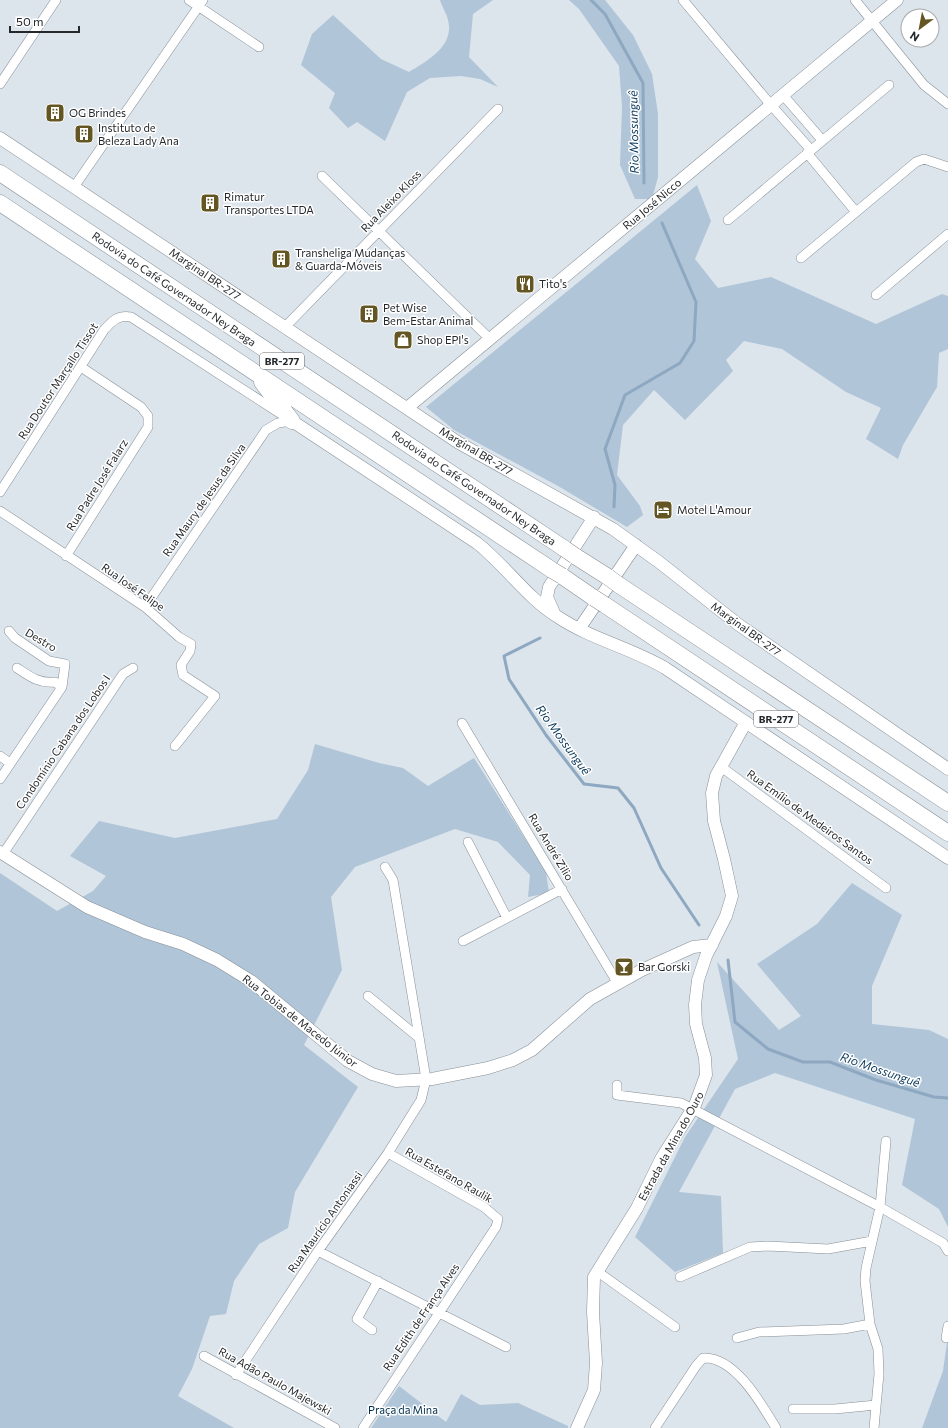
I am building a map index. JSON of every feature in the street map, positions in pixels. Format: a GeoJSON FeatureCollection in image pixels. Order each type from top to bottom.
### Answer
{"type":"FeatureCollection","features":[{"type":"Feature","properties":{"kind":"highway","name":"Rodovia do Café Governador Ney Braga"},"geometry":{"type":"LineString","coordinates":[[0,173],[948,804]]}},
{"type":"Feature","properties":{"kind":"highway","name":"BR-277"},"geometry":{"type":"LineString","coordinates":[[0,203],[948,833]]}},
{"type":"Feature","properties":{"kind":"highway"},"geometry":{"type":"LineString","coordinates":[[255,372],[292,421]]}},
{"type":"Feature","properties":{"kind":"street"},"geometry":{"type":"LineString","coordinates":[[0,84],[56,0]]}},
{"type":"Feature","properties":{"kind":"street"},"geometry":{"type":"LineString","coordinates":[[189,0],[200,3],[260,47]]}},
{"type":"Feature","properties":{"kind":"street"},"geometry":{"type":"LineString","coordinates":[[683,0],[809,151],[856,212]]}},
{"type":"Feature","properties":{"kind":"street"},"geometry":{"type":"LineString","coordinates":[[855,0],[924,85],[948,104]]}},
{"type":"Feature","properties":{"kind":"street","name":"Rua José Nicco"},"geometry":{"type":"LineString","coordinates":[[407,408],[897,0]]}},
{"type":"Feature","properties":{"kind":"street"},"geometry":{"type":"LineString","coordinates":[[74,187],[200,3]]}},
{"type":"Feature","properties":{"kind":"street"},"geometry":{"type":"LineString","coordinates":[[728,220],[889,85]]}},
{"type":"Feature","properties":{"kind":"street"},"geometry":{"type":"LineString","coordinates":[[783,95],[822,140]]}},
{"type":"Feature","properties":{"kind":"street","name":"Rua Aleixo Kloss"},"geometry":{"type":"LineString","coordinates":[[285,327],[498,109]]}},
{"type":"Feature","properties":{"kind":"street","name":"Marginal BR-277"},"geometry":{"type":"LineString","coordinates":[[0,138],[477,454],[594,517],[636,545],[739,626],[948,769]]}},
{"type":"Feature","properties":{"kind":"street"},"geometry":{"type":"LineString","coordinates":[[801,258],[920,160],[928,160],[948,167]]}},
{"type":"Feature","properties":{"kind":"street"},"geometry":{"type":"LineString","coordinates":[[322,176],[490,339]]}},
{"type":"Feature","properties":{"kind":"street"},"geometry":{"type":"LineString","coordinates":[[876,295],[948,234]]}},
{"type":"Feature","properties":{"kind":"street","name":"Rua Doutor Marçallo Tissot"},"geometry":{"type":"LineString","coordinates":[[0,492],[82,367],[104,330],[113,319],[122,316],[131,317],[292,421]]}},
{"type":"Feature","properties":{"kind":"street","name":"Rua Padre José Falarz"},"geometry":{"type":"LineString","coordinates":[[66,556],[148,427],[148,416],[140,407],[82,367]]}},
{"type":"Feature","properties":{"kind":"street"},"geometry":{"type":"LineString","coordinates":[[292,421],[477,543],[496,559],[529,593],[556,616],[579,629],[647,658],[746,722],[948,858]]}},
{"type":"Feature","properties":{"kind":"street","name":"Rua Maury de Jesus da Silva"},"geometry":{"type":"LineString","coordinates":[[144,607],[266,430],[278,423],[292,421]]}},
{"type":"Feature","properties":{"kind":"street","name":"Rua José Felipe"},"geometry":{"type":"LineString","coordinates":[[0,511],[144,607],[179,637],[191,644],[190,651],[181,665],[183,676],[215,696],[175,746]]}},
{"type":"Feature","properties":{"kind":"street"},"geometry":{"type":"LineString","coordinates":[[556,616],[547,597],[549,587],[594,517]]}},
{"type":"Feature","properties":{"kind":"street"},"geometry":{"type":"LineString","coordinates":[[579,629],[636,545]]}},
{"type":"Feature","properties":{"kind":"street","name":"Destro"},"geometry":{"type":"LineString","coordinates":[[9,631],[15,638],[49,661],[65,664],[62,687]]}},
{"type":"Feature","properties":{"kind":"street"},"geometry":{"type":"LineString","coordinates":[[0,779],[62,687],[55,682],[48,683],[35,680],[17,668]]}},
{"type":"Feature","properties":{"kind":"street","name":"Condomínio Cabana dos Lobos I"},"geometry":{"type":"LineString","coordinates":[[1,853],[123,674],[133,668]]}},
{"type":"Feature","properties":{"kind":"street","name":"Estrada da Mina do Ouro"},"geometry":{"type":"LineString","coordinates":[[577,1428],[594,1390],[596,1363],[592,1312],[594,1277],[634,1213],[661,1159],[693,1110],[706,1075],[705,1058],[696,1024],[695,1005],[698,980],[706,956],[726,916],[732,896],[714,821],[712,793],[720,766],[746,722]]}},
{"type":"Feature","properties":{"kind":"street","name":"Rua André Zilio"},"geometry":{"type":"LineString","coordinates":[[462,723],[618,984]]}},
{"type":"Feature","properties":{"kind":"street"},"geometry":{"type":"LineString","coordinates":[[0,756],[10,763]]}},
{"type":"Feature","properties":{"kind":"street","name":"Rua Emílio de Medeiros Santos"},"geometry":{"type":"LineString","coordinates":[[720,766],[886,888]]}},
{"type":"Feature","properties":{"kind":"street"},"geometry":{"type":"LineString","coordinates":[[468,842],[507,918]]}},
{"type":"Feature","properties":{"kind":"street","name":"Rua Tobias de Macedo Júnior"},"geometry":{"type":"LineString","coordinates":[[1,853],[87,907],[145,932],[183,944],[217,960],[251,981],[348,1061],[372,1074],[396,1081],[426,1080],[488,1068],[513,1060],[532,1050],[590,1000],[642,970],[693,947],[712,945]]}},
{"type":"Feature","properties":{"kind":"street"},"geometry":{"type":"LineString","coordinates":[[385,867],[393,880],[426,1080]]}},
{"type":"Feature","properties":{"kind":"street"},"geometry":{"type":"LineString","coordinates":[[463,941],[562,889]]}},
{"type":"Feature","properties":{"kind":"street"},"geometry":{"type":"LineString","coordinates":[[368,996],[418,1037]]}},
{"type":"Feature","properties":{"kind":"street","name":"Rua Maurício Antoniassi"},"geometry":{"type":"LineString","coordinates":[[236,1375],[318,1251],[388,1153],[421,1100],[426,1080]]}},
{"type":"Feature","properties":{"kind":"street"},"geometry":{"type":"LineString","coordinates":[[617,1085],[617,1095],[681,1103],[880,1207],[943,1243],[948,1250]]}},
{"type":"Feature","properties":{"kind":"street"},"geometry":{"type":"LineString","coordinates":[[874,1428],[879,1374],[878,1348],[870,1324],[865,1281],[880,1207],[886,1142]]}},
{"type":"Feature","properties":{"kind":"street","name":"Rua Estefano Raulik"},"geometry":{"type":"LineString","coordinates":[[388,1153],[484,1207],[498,1219]]}},
{"type":"Feature","properties":{"kind":"street","name":"Rua Edith de França Alves"},"geometry":{"type":"LineString","coordinates":[[362,1428],[496,1227],[498,1219]]}},
{"type":"Feature","properties":{"kind":"street"},"geometry":{"type":"LineString","coordinates":[[680,1277],[750,1247],[768,1246],[828,1249],[872,1241]]}},
{"type":"Feature","properties":{"kind":"street"},"geometry":{"type":"LineString","coordinates":[[318,1251],[506,1347]]}},
{"type":"Feature","properties":{"kind":"street"},"geometry":{"type":"LineString","coordinates":[[598,1272],[675,1327]]}},
{"type":"Feature","properties":{"kind":"street"},"geometry":{"type":"LineString","coordinates":[[372,1330],[356,1319],[378,1281]]}},
{"type":"Feature","properties":{"kind":"street"},"geometry":{"type":"LineString","coordinates":[[737,1338],[759,1332],[844,1329],[870,1324]]}},
{"type":"Feature","properties":{"kind":"street"},"geometry":{"type":"LineString","coordinates":[[946,1338],[948,1326]]}},
{"type":"Feature","properties":{"kind":"street","name":"Rua Adão Paulo Majewski"},"geometry":{"type":"LineString","coordinates":[[204,1356],[236,1375],[336,1428]]}},
{"type":"Feature","properties":{"kind":"street"},"geometry":{"type":"LineString","coordinates":[[655,1428],[696,1366],[703,1358],[710,1358],[733,1371],[750,1386],[776,1428]]}},
{"type":"Feature","properties":{"kind":"street"},"geometry":{"type":"LineString","coordinates":[[793,1409],[835,1409],[876,1405]]}},
{"type":"Feature","properties":{"kind":"green space"},"geometry":{"type":"Polygon","coordinates":[[[440,0],[493,0],[473,14],[469,57],[498,87],[480,79],[461,76],[430,78],[407,92],[385,141],[357,122],[348,128],[329,108],[335,93],[301,65],[312,34],[333,15],[381,59],[409,72],[438,52],[447,38],[449,29],[448,20],[440,0]]]}},
{"type":"Feature","properties":{"kind":"green space"},"geometry":{"type":"Polygon","coordinates":[[[569,0],[605,0],[633,35],[652,74],[658,114],[658,177],[652,199],[635,199],[620,165],[622,107],[619,66],[579,9],[569,0]]]}},
{"type":"Feature","properties":{"kind":"green space"},"geometry":{"type":"Polygon","coordinates":[[[697,185],[711,221],[695,259],[718,288],[771,277],[876,324],[942,294],[948,296],[948,349],[939,353],[937,387],[903,445],[898,459],[866,439],[881,408],[846,392],[782,349],[744,341],[726,360],[733,371],[685,420],[654,390],[623,425],[617,475],[640,506],[643,515],[627,527],[558,486],[454,430],[426,407],[697,185]]]}},
{"type":"Feature","properties":{"kind":"green space"},"geometry":{"type":"Polygon","coordinates":[[[315,744],[379,763],[403,768],[428,786],[474,758],[546,872],[549,893],[528,897],[530,875],[498,842],[455,829],[355,867],[331,897],[342,970],[304,1045],[358,1087],[295,1192],[288,1228],[259,1244],[234,1281],[226,1314],[210,1316],[192,1369],[178,1396],[234,1428],[0,1428],[0,873],[57,911],[93,891],[106,876],[70,856],[99,821],[175,838],[277,819],[308,770],[315,744]]]}},
{"type":"Feature","properties":{"kind":"green space"},"geometry":{"type":"Polygon","coordinates":[[[852,883],[902,915],[872,986],[872,1024],[929,1030],[948,1039],[948,1227],[939,1209],[902,1185],[915,1119],[775,1073],[735,1089],[679,1192],[721,1196],[723,1253],[675,1272],[635,1237],[685,1137],[738,1059],[717,962],[779,1030],[801,1016],[757,964],[817,924],[852,883]]]}},
{"type":"Feature","properties":{"kind":"green space"},"geometry":{"type":"Polygon","coordinates":[[[948,1335],[948,1428],[922,1428],[943,1371],[948,1335]]]}},
{"type":"Feature","properties":{"kind":"green space","name":"Praça da Mina"},"geometry":{"type":"Polygon","coordinates":[[[399,1386],[446,1422],[461,1394],[480,1405],[518,1403],[568,1426],[568,1428],[371,1428],[399,1386]]]}},
{"type":"Feature","properties":{"kind":"waterway","name":"Rio Mossunguê"},"geometry":{"type":"LineString","coordinates":[[591,0],[605,14],[643,83],[644,183]]}},
{"type":"Feature","properties":{"kind":"waterway","name":"Rio Mossunguê"},"geometry":{"type":"LineString","coordinates":[[614,507],[615,485],[605,449],[625,395],[680,363],[694,341],[696,302],[662,223]]}},
{"type":"Feature","properties":{"kind":"waterway","name":"Rio Mossunguê"},"geometry":{"type":"LineString","coordinates":[[540,638],[504,656],[509,679],[546,735],[584,784],[618,788],[634,808],[661,868],[699,925]]}},
{"type":"Feature","properties":{"kind":"waterway","name":"Rio Mossunguê"},"geometry":{"type":"LineString","coordinates":[[728,960],[735,1022],[768,1049],[803,1062],[830,1062],[876,1080],[934,1097],[948,1098]]}},
{"type":"Feature","properties":{"kind":"place","name":"OG Brindes"},"geometry":{"type":"Point","coordinates":[55,113]}},
{"type":"Feature","properties":{"kind":"place","name":"Instituto de Beleza Lady Ana"},"geometry":{"type":"Point","coordinates":[84,134]}},
{"type":"Feature","properties":{"kind":"place","name":"Rimatur Transportes LTDA"},"geometry":{"type":"Point","coordinates":[210,203]}},
{"type":"Feature","properties":{"kind":"place","name":"Transheliga Mudanças & Guarda-Móveis"},"geometry":{"type":"Point","coordinates":[281,259]}},
{"type":"Feature","properties":{"kind":"place","name":"Tito's"},"geometry":{"type":"Point","coordinates":[525,284]}},
{"type":"Feature","properties":{"kind":"place","name":"Pet Wise Bem-Estar Animal"},"geometry":{"type":"Point","coordinates":[369,314]}},
{"type":"Feature","properties":{"kind":"place","name":"Shop EPI's"},"geometry":{"type":"Point","coordinates":[403,340]}},
{"type":"Feature","properties":{"kind":"place","name":"Motel L'Amour"},"geometry":{"type":"Point","coordinates":[663,510]}},
{"type":"Feature","properties":{"kind":"place","name":"Bar Gorski"},"geometry":{"type":"Point","coordinates":[624,967]}}]}
